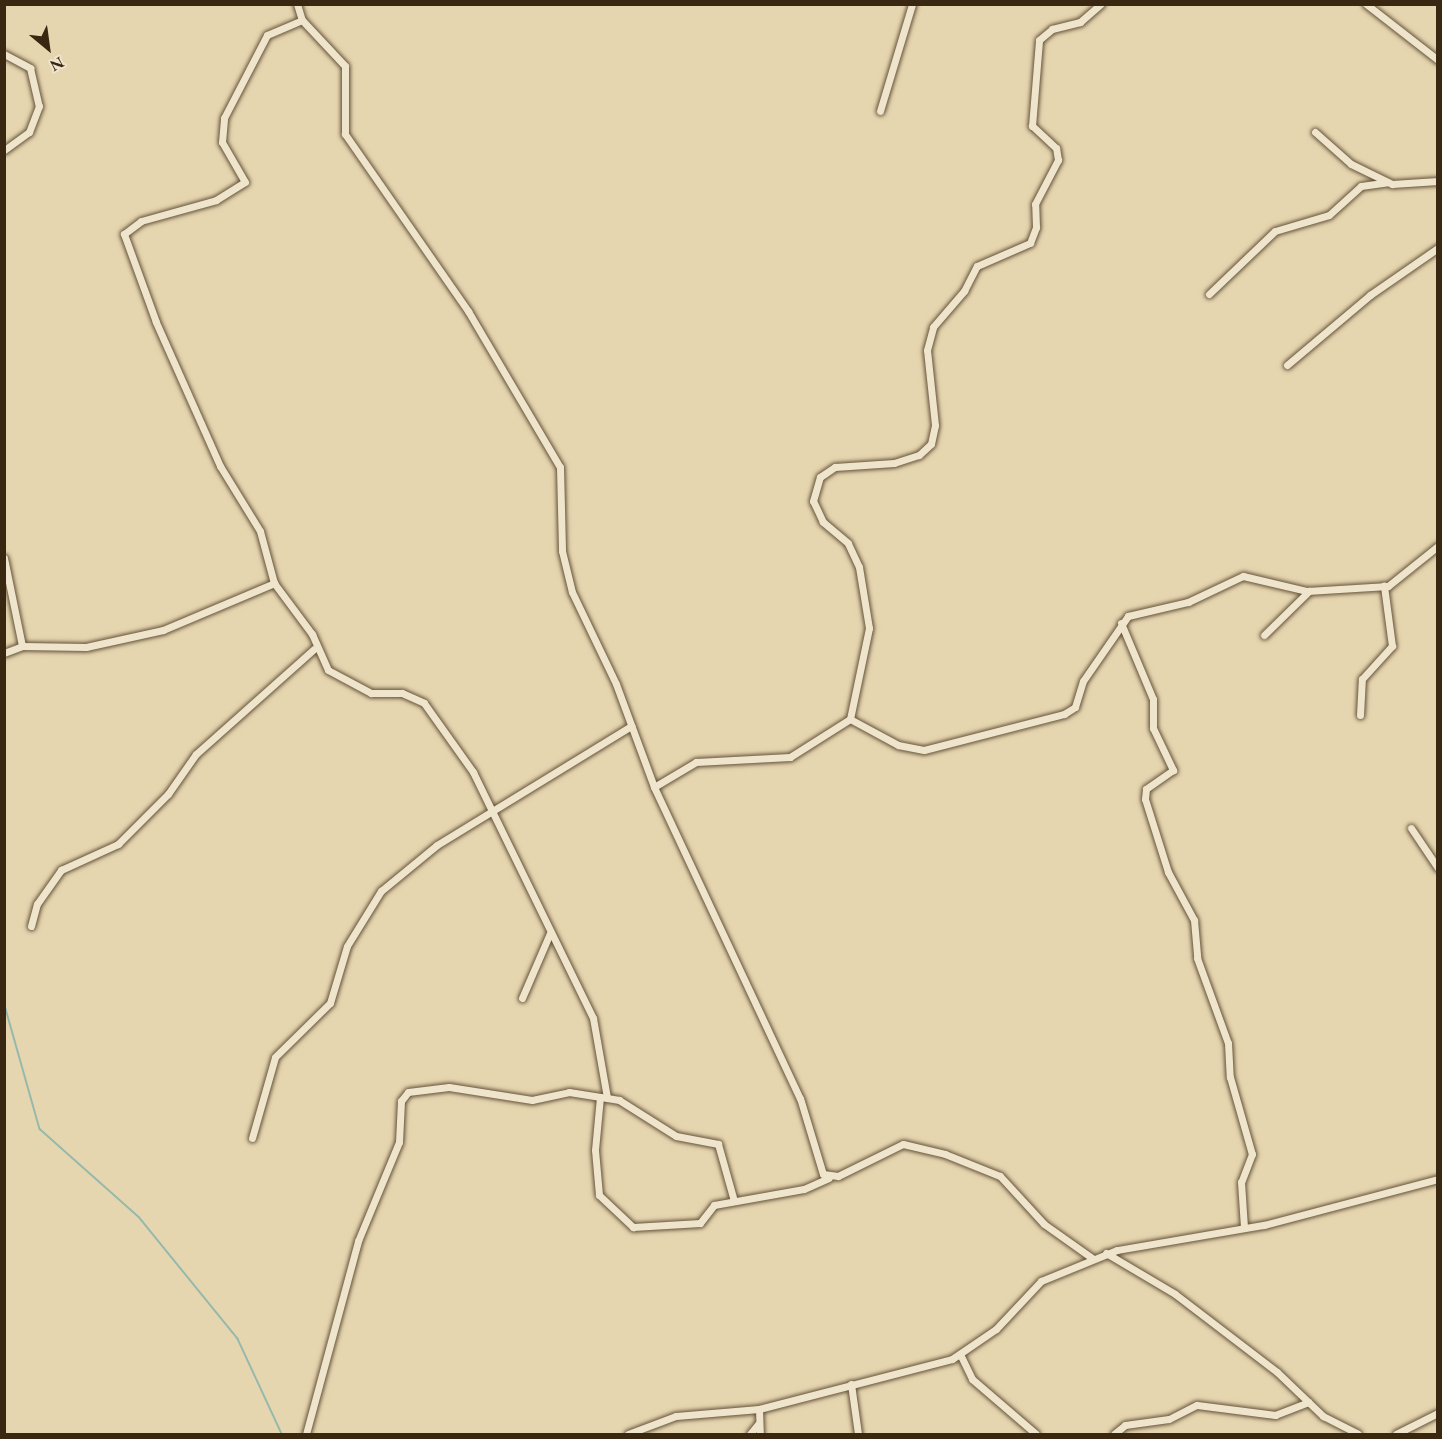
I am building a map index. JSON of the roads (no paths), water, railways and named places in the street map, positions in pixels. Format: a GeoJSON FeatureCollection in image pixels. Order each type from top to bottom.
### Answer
{"type":"FeatureCollection","features":[{"type":"Feature","properties":{"kind":"street"},"geometry":{"type":"LineString","coordinates":[[297,4],[302,20],[345,66],[345,134],[468,311],[560,467],[562,551],[572,592],[631,726],[654,787],[797,1091],[820,1169],[829,1178]]}},
{"type":"Feature","properties":{"kind":"street"},"geometry":{"type":"LineString","coordinates":[[880,111],[912,4]]}},
{"type":"Feature","properties":{"kind":"street"},"geometry":{"type":"LineString","coordinates":[[654,787],[696,762],[790,757],[850,719],[869,628],[859,567],[848,543],[823,522],[813,501],[820,477],[835,467],[894,463],[919,455],[931,444],[935,425],[927,350],[933,327],[964,291],[977,266],[1030,243],[1036,226],[1035,204],[1058,160],[1056,148],[1032,126],[1039,40],[1052,29],[1080,22],[1101,4]]}},
{"type":"Feature","properties":{"kind":"street"},"geometry":{"type":"LineString","coordinates":[[1366,4],[1437,60]]}},
{"type":"Feature","properties":{"kind":"street"},"geometry":{"type":"LineString","coordinates":[[302,20],[267,35],[224,118],[222,142],[245,182],[216,200],[134,224],[124,240],[220,466],[260,531],[274,583],[312,634],[314,649],[336,677],[354,686],[424,703],[495,811],[550,933],[593,1018],[603,1097],[595,1150],[599,1195],[623,1222],[689,1225],[700,1223],[714,1205],[804,1189],[903,1144],[945,1154],[1000,1176],[1044,1224],[1092,1258]]}},
{"type":"Feature","properties":{"kind":"street"},"geometry":{"type":"LineString","coordinates":[[4,54],[30,68],[39,106],[29,132],[4,150]]}},
{"type":"Feature","properties":{"kind":"street"},"geometry":{"type":"LineString","coordinates":[[1315,132],[1351,164],[1388,182]]}},
{"type":"Feature","properties":{"kind":"street"},"geometry":{"type":"LineString","coordinates":[[1209,294],[1275,231],[1329,215],[1361,186],[1388,182],[1437,181]]}},
{"type":"Feature","properties":{"kind":"street"},"geometry":{"type":"LineString","coordinates":[[1287,364],[1435,248],[1437,241]]}},
{"type":"Feature","properties":{"kind":"street"},"geometry":{"type":"LineString","coordinates":[[850,719],[898,745],[924,750],[1064,714],[1075,707],[1083,681],[1121,623],[1138,613],[1188,602],[1221,581],[1243,576],[1309,591],[1384,586],[1402,578],[1437,546]]}},
{"type":"Feature","properties":{"kind":"street"},"geometry":{"type":"LineString","coordinates":[[4,558],[22,646]]}},
{"type":"Feature","properties":{"kind":"street"},"geometry":{"type":"LineString","coordinates":[[4,653],[22,646],[62,650],[163,630],[274,583]]}},
{"type":"Feature","properties":{"kind":"street"},"geometry":{"type":"LineString","coordinates":[[1359,715],[1362,679],[1392,646],[1384,586]]}},
{"type":"Feature","properties":{"kind":"street"},"geometry":{"type":"LineString","coordinates":[[1264,635],[1309,591]]}},
{"type":"Feature","properties":{"kind":"street"},"geometry":{"type":"LineString","coordinates":[[1121,623],[1153,699],[1153,728],[1173,770],[1146,789],[1145,799],[1168,872],[1194,920],[1197,958],[1228,1043],[1230,1077],[1252,1154],[1241,1182],[1244,1227]]}},
{"type":"Feature","properties":{"kind":"street"},"geometry":{"type":"LineString","coordinates":[[31,926],[37,904],[61,870],[118,844],[168,794],[196,754],[314,649]]}},
{"type":"Feature","properties":{"kind":"street"},"geometry":{"type":"LineString","coordinates":[[252,1138],[275,1057],[330,1003],[347,946],[372,903],[416,859],[631,726]]}},
{"type":"Feature","properties":{"kind":"street"},"geometry":{"type":"LineString","coordinates":[[1411,828],[1437,868]]}},
{"type":"Feature","properties":{"kind":"street"},"geometry":{"type":"LineString","coordinates":[[522,998],[550,933]]}},
{"type":"Feature","properties":{"kind":"street"},"geometry":{"type":"LineString","coordinates":[[306,1434],[358,1241],[399,1142],[403,1095],[448,1087],[532,1100],[569,1092],[603,1097],[631,1106],[675,1136],[718,1144],[734,1201]]}},
{"type":"Feature","properties":{"kind":"street"},"geometry":{"type":"LineString","coordinates":[[628,1434],[693,1413],[759,1409],[960,1354],[996,1329],[1041,1281],[1106,1253],[1159,1239],[1244,1227],[1437,1179]]}},
{"type":"Feature","properties":{"kind":"street"},"geometry":{"type":"LineString","coordinates":[[1106,1253],[1197,1310],[1309,1402],[1358,1434]]}},
{"type":"Feature","properties":{"kind":"street"},"geometry":{"type":"LineString","coordinates":[[960,1354],[972,1379],[1036,1434]]}},
{"type":"Feature","properties":{"kind":"street"},"geometry":{"type":"LineString","coordinates":[[851,1384],[858,1434]]}},
{"type":"Feature","properties":{"kind":"street"},"geometry":{"type":"LineString","coordinates":[[1114,1434],[1125,1425],[1169,1419],[1197,1405],[1275,1415],[1309,1402]]}},
{"type":"Feature","properties":{"kind":"street"},"geometry":{"type":"LineString","coordinates":[[759,1409],[760,1434]]}},
{"type":"Feature","properties":{"kind":"street"},"geometry":{"type":"LineString","coordinates":[[1396,1434],[1437,1413]]}},
{"type":"Feature","properties":{"kind":"street"},"geometry":{"type":"LineString","coordinates":[[750,1434],[759,1422]]}},
{"type":"Feature","properties":{"kind":"waterway"},"geometry":{"type":"LineString","coordinates":[[4,1002],[40,1129],[139,1217],[238,1339],[282,1434]]}}]}
